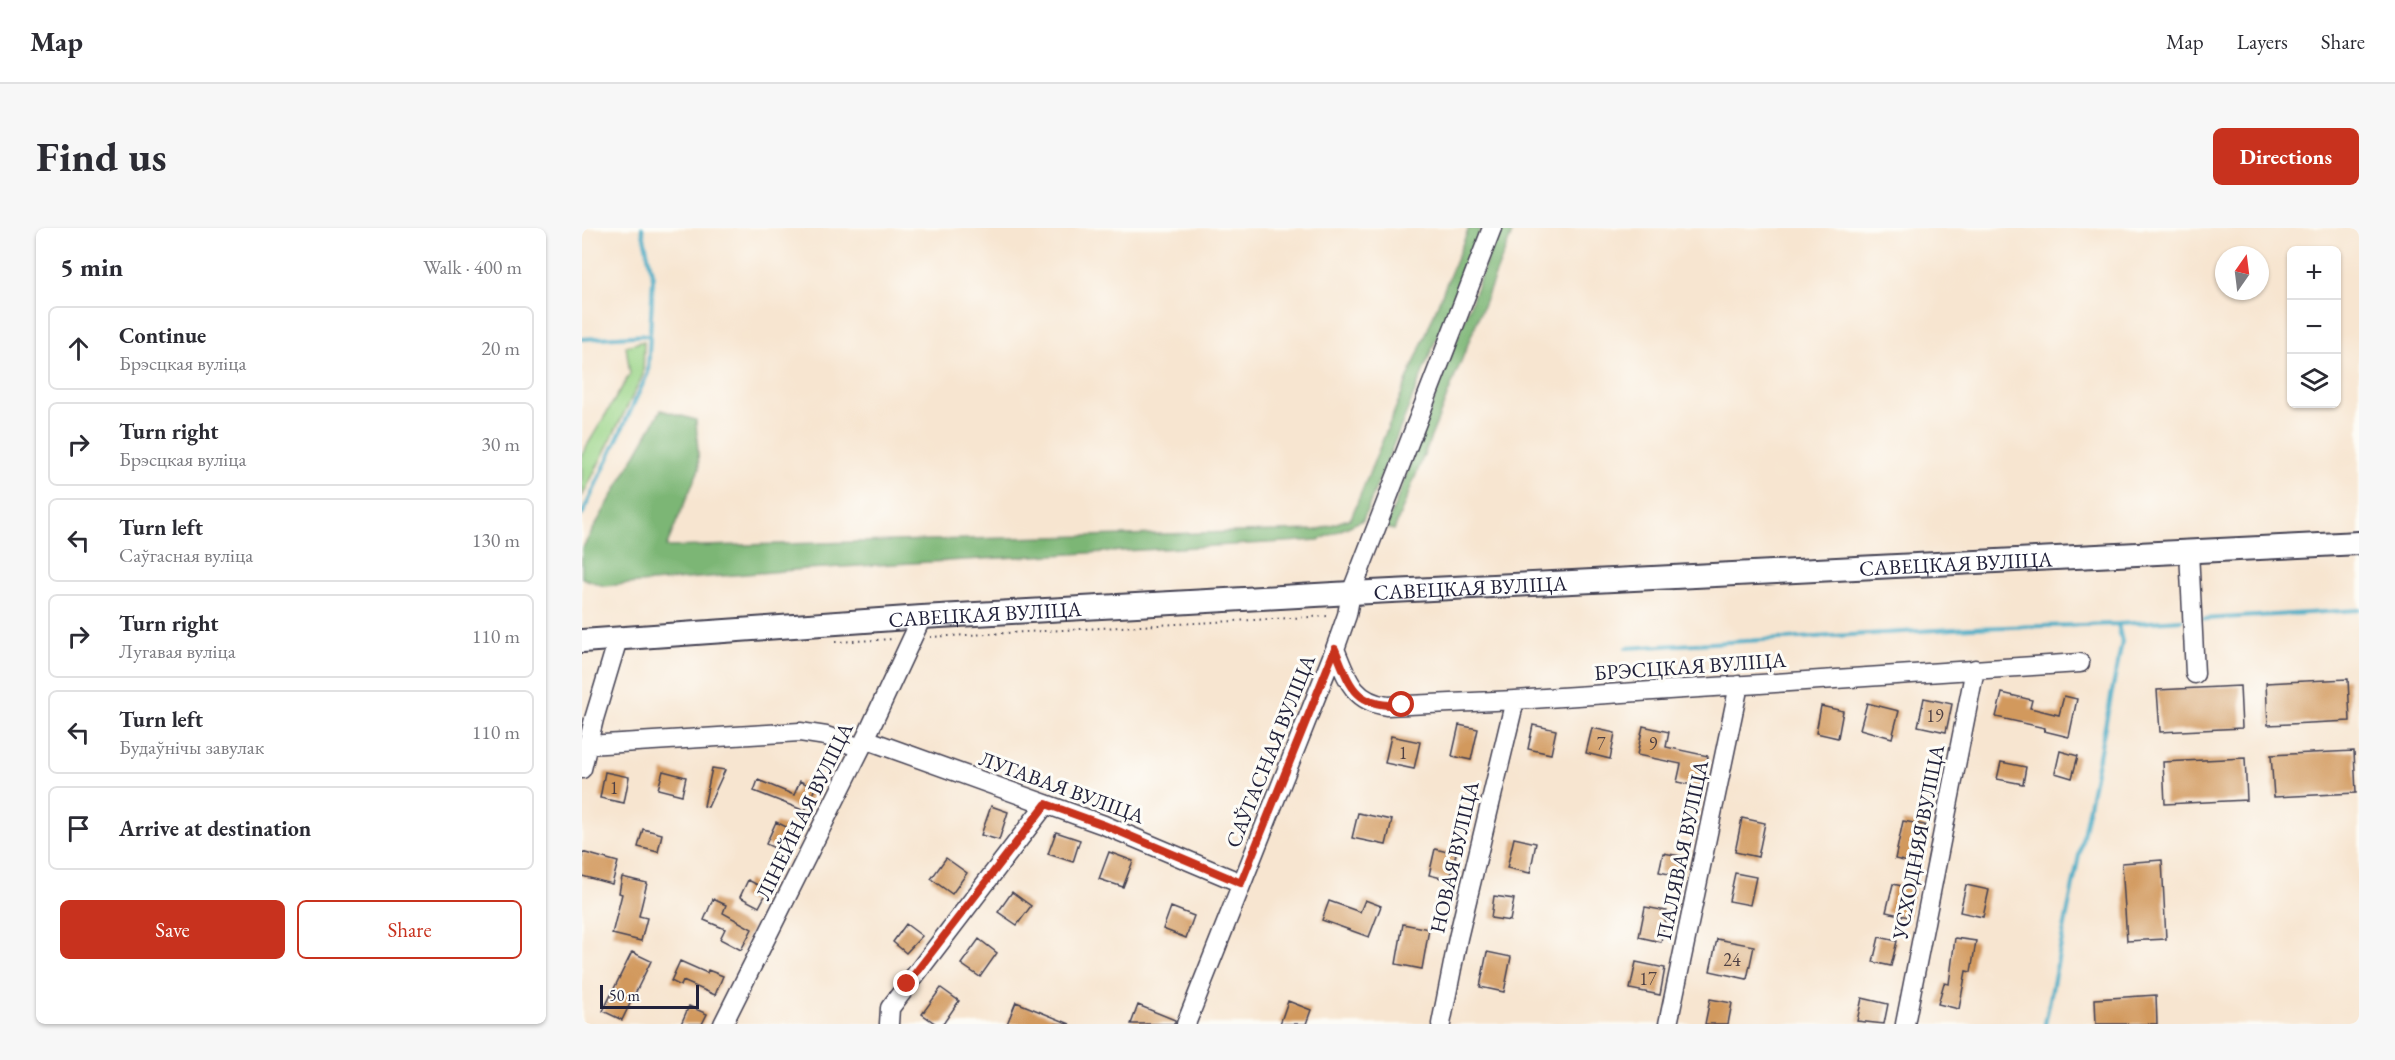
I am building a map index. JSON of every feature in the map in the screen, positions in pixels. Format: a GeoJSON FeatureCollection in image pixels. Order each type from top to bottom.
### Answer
{"type":"FeatureCollection","features":[{"type":"Feature","properties":{"kind":"main road","name":"САВЕЦКАЯ ВУЛІЦА"},"geometry":{"type":"LineString","coordinates":[[582,641],[922,617],[1349,604],[2189,551],[2359,543]]}},
{"type":"Feature","properties":{"kind":"street","name":"САЎГАСНАЯ ВУЛІЦА"},"geometry":{"type":"LineString","coordinates":[[1186,1024],[1335,649],[1349,604],[1492,228]]}},
{"type":"Feature","properties":{"kind":"street"},"geometry":{"type":"LineString","coordinates":[[2189,551],[2195,674]]}},
{"type":"Feature","properties":{"kind":"street","name":"ЛІНЕЙНАЯ ВУЛІЦА"},"geometry":{"type":"LineString","coordinates":[[723,1024],[863,744],[922,617]]}},
{"type":"Feature","properties":{"kind":"street"},"geometry":{"type":"LineString","coordinates":[[582,769],[618,639]]}},
{"type":"Feature","properties":{"kind":"street","name":"БРЭСЦКАЯ ВУЛІЦА"},"geometry":{"type":"LineString","coordinates":[[1335,649],[1349,683],[1371,704],[1387,706],[1515,700],[2080,663]]}},
{"type":"Feature","properties":{"kind":"street","name":"УСХОДНЯЯ ВУЛІЦА"},"geometry":{"type":"LineString","coordinates":[[1905,1024],[1975,669]]}},
{"type":"Feature","properties":{"kind":"street","name":"ПАЛЯВАЯ ВУЛІЦА"},"geometry":{"type":"LineString","coordinates":[[1668,1024],[1739,685]]}},
{"type":"Feature","properties":{"kind":"street","name":"НОВАЯ ВУЛІЦА"},"geometry":{"type":"LineString","coordinates":[[1441,1024],[1458,938],[1515,700]]}},
{"type":"Feature","properties":{"kind":"street","name":"ЛУГАВАЯ ВУЛІЦА"},"geometry":{"type":"LineString","coordinates":[[588,745],[801,732],[835,738],[863,744],[1046,804],[1104,825],[1241,883]]}},
{"type":"Feature","properties":{"kind":"street"},"geometry":{"type":"LineString","coordinates":[[889,1024],[890,1008],[1046,804]]}},
{"type":"Feature","properties":{"kind":"path"},"geometry":{"type":"LineString","coordinates":[[829,643],[1349,604]]}},
{"type":"Feature","properties":{"kind":"green space"},"geometry":{"type":"Polygon","coordinates":[[[1469,228],[1481,228],[1363,520],[1319,540],[806,569],[604,586],[582,578],[582,549],[661,410],[696,420],[699,469],[666,547],[1317,530],[1351,518],[1469,228]]]}},
{"type":"Feature","properties":{"kind":"green space"},"geometry":{"type":"Polygon","coordinates":[[[1499,228],[1514,228],[1394,530],[1386,528],[1499,228]]]}},
{"type":"Feature","properties":{"kind":"green space"},"geometry":{"type":"Polygon","coordinates":[[[644,341],[643,375],[582,497],[582,454],[630,374],[626,346],[644,341]]]}},
{"type":"Feature","properties":{"kind":"building"},"geometry":{"type":"Polygon","coordinates":[[[2348,679],[2350,721],[2268,725],[2266,683],[2348,679]]]}},
{"type":"Feature","properties":{"kind":"building"},"geometry":{"type":"Polygon","coordinates":[[[2240,686],[2242,728],[2160,732],[2157,690],[2240,686]]]}},
{"type":"Feature","properties":{"kind":"building"},"geometry":{"type":"Polygon","coordinates":[[[2002,693],[2032,700],[2030,708],[2059,715],[2064,696],[2077,699],[2069,737],[2044,731],[2045,728],[1996,717],[2002,693]]]}},
{"type":"Feature","properties":{"kind":"building"},"geometry":{"type":"Polygon","coordinates":[[[1924,698],[1952,704],[1946,732],[1918,726],[1924,698]]]}},
{"type":"Feature","properties":{"kind":"building"},"geometry":{"type":"Polygon","coordinates":[[[1867,703],[1899,711],[1892,738],[1860,729],[1867,703]]]}},
{"type":"Feature","properties":{"kind":"building"},"geometry":{"type":"Polygon","coordinates":[[[1821,706],[1843,711],[1838,738],[1816,733],[1821,706]]]}},
{"type":"Feature","properties":{"kind":"building"},"geometry":{"type":"Polygon","coordinates":[[[1459,725],[1478,729],[1471,760],[1452,756],[1459,725]]]}},
{"type":"Feature","properties":{"kind":"building"},"geometry":{"type":"Polygon","coordinates":[[[1533,725],[1556,730],[1551,754],[1528,749],[1533,725]]]}},
{"type":"Feature","properties":{"kind":"building"},"geometry":{"type":"Polygon","coordinates":[[[1643,726],[1669,732],[1666,747],[1708,756],[1702,787],[1677,782],[1681,764],[1637,755],[1643,726]]]}},
{"type":"Feature","properties":{"kind":"building"},"geometry":{"type":"Polygon","coordinates":[[[1592,728],[1615,733],[1610,759],[1586,753],[1592,728]]]}},
{"type":"Feature","properties":{"kind":"building"},"geometry":{"type":"Polygon","coordinates":[[[1391,736],[1420,742],[1414,769],[1385,763],[1391,736]]]}},
{"type":"Feature","properties":{"kind":"building"},"geometry":{"type":"Polygon","coordinates":[[[2060,751],[2078,756],[2072,778],[2055,773],[2060,751]]]}},
{"type":"Feature","properties":{"kind":"building"},"geometry":{"type":"Polygon","coordinates":[[[2354,751],[2356,793],[2274,797],[2271,755],[2354,751]]]}},
{"type":"Feature","properties":{"kind":"building"},"geometry":{"type":"Polygon","coordinates":[[[2245,758],[2247,800],[2165,804],[2163,762],[2245,758]]]}},
{"type":"Feature","properties":{"kind":"building"},"geometry":{"type":"Polygon","coordinates":[[[2001,762],[2026,767],[2023,784],[1997,779],[2001,762]]]}},
{"type":"Feature","properties":{"kind":"building"},"geometry":{"type":"Polygon","coordinates":[[[712,768],[725,770],[708,807],[704,806],[712,768]]]}},
{"type":"Feature","properties":{"kind":"building"},"geometry":{"type":"Polygon","coordinates":[[[663,771],[686,777],[682,795],[658,789],[663,771]]]}},
{"type":"Feature","properties":{"kind":"building"},"geometry":{"type":"Polygon","coordinates":[[[605,772],[629,777],[624,803],[600,798],[605,772]]]}},
{"type":"Feature","properties":{"kind":"building"},"geometry":{"type":"Polygon","coordinates":[[[758,780],[794,795],[800,781],[815,788],[805,811],[754,791],[758,780]]]}},
{"type":"Feature","properties":{"kind":"building"},"geometry":{"type":"Polygon","coordinates":[[[991,806],[1008,812],[999,840],[981,835],[991,806]]]}},
{"type":"Feature","properties":{"kind":"building"},"geometry":{"type":"Polygon","coordinates":[[[1358,813],[1392,820],[1386,845],[1352,838],[1358,813]]]}},
{"type":"Feature","properties":{"kind":"building"},"geometry":{"type":"Polygon","coordinates":[[[1742,818],[1765,823],[1758,857],[1735,852],[1742,818]]]}},
{"type":"Feature","properties":{"kind":"building"},"geometry":{"type":"Polygon","coordinates":[[[1903,821],[1925,825],[1917,864],[1895,859],[1903,821]]]}},
{"type":"Feature","properties":{"kind":"building"},"geometry":{"type":"Polygon","coordinates":[[[776,822],[795,831],[785,853],[766,844],[776,822]]]}},
{"type":"Feature","properties":{"kind":"building"},"geometry":{"type":"Polygon","coordinates":[[[643,829],[662,834],[658,852],[638,847],[643,829]]]}},
{"type":"Feature","properties":{"kind":"building"},"geometry":{"type":"Polygon","coordinates":[[[1056,832],[1080,840],[1073,862],[1048,854],[1056,832]]]}},
{"type":"Feature","properties":{"kind":"building"},"geometry":{"type":"Polygon","coordinates":[[[1514,838],[1536,843],[1530,873],[1507,868],[1514,838]]]}},
{"type":"Feature","properties":{"kind":"building"},"geometry":{"type":"Polygon","coordinates":[[[1435,849],[1456,854],[1450,880],[1429,875],[1435,849]]]}},
{"type":"Feature","properties":{"kind":"building"},"geometry":{"type":"Polygon","coordinates":[[[582,852],[618,862],[612,884],[582,876],[582,852]]]}},
{"type":"Feature","properties":{"kind":"building"},"geometry":{"type":"Polygon","coordinates":[[[1109,852],[1133,861],[1123,887],[1099,879],[1109,852]]]}},
{"type":"Feature","properties":{"kind":"building"},"geometry":{"type":"Polygon","coordinates":[[[1663,853],[1687,857],[1684,877],[1659,872],[1663,853]]]}},
{"type":"Feature","properties":{"kind":"building"},"geometry":{"type":"Polygon","coordinates":[[[946,858],[967,873],[952,894],[931,879],[946,858]]]}},
{"type":"Feature","properties":{"kind":"building"},"geometry":{"type":"Polygon","coordinates":[[[2162,860],[2166,939],[2127,941],[2122,863],[2162,860]]]}},
{"type":"Feature","properties":{"kind":"building"},"geometry":{"type":"Polygon","coordinates":[[[1735,873],[1756,877],[1750,905],[1729,901],[1735,873]]]}},
{"type":"Feature","properties":{"kind":"building"},"geometry":{"type":"Polygon","coordinates":[[[622,877],[647,883],[639,916],[647,918],[641,941],[612,934],[622,894],[619,893],[622,877]]]}},
{"type":"Feature","properties":{"kind":"building"},"geometry":{"type":"Polygon","coordinates":[[[748,880],[768,890],[759,907],[740,897],[748,880]]]}},
{"type":"Feature","properties":{"kind":"building"},"geometry":{"type":"Polygon","coordinates":[[[1893,884],[1915,889],[1909,917],[1886,912],[1893,884]]]}},
{"type":"Feature","properties":{"kind":"building"},"geometry":{"type":"Polygon","coordinates":[[[1966,885],[1989,890],[1983,917],[1960,912],[1966,885]]]}},
{"type":"Feature","properties":{"kind":"building"},"geometry":{"type":"Polygon","coordinates":[[[1012,892],[1031,906],[1017,925],[998,912],[1012,892]]]}},
{"type":"Feature","properties":{"kind":"building"},"geometry":{"type":"Polygon","coordinates":[[[1494,896],[1514,899],[1510,921],[1491,918],[1494,896]]]}},
{"type":"Feature","properties":{"kind":"building"},"geometry":{"type":"Polygon","coordinates":[[[713,899],[726,905],[723,913],[752,929],[741,950],[720,939],[725,929],[704,920],[713,899]]]}},
{"type":"Feature","properties":{"kind":"building"},"geometry":{"type":"Polygon","coordinates":[[[1365,900],[1381,906],[1369,937],[1322,920],[1329,901],[1360,912],[1365,900]]]}},
{"type":"Feature","properties":{"kind":"building"},"geometry":{"type":"Polygon","coordinates":[[[1171,907],[1194,916],[1186,938],[1163,929],[1171,907]]]}},
{"type":"Feature","properties":{"kind":"building"},"geometry":{"type":"Polygon","coordinates":[[[1645,907],[1667,911],[1661,942],[1639,937],[1645,907]]]}},
{"type":"Feature","properties":{"kind":"building"},"geometry":{"type":"Polygon","coordinates":[[[906,924],[922,936],[906,953],[893,942],[906,924]]]}},
{"type":"Feature","properties":{"kind":"building"},"geometry":{"type":"Polygon","coordinates":[[[1403,924],[1429,929],[1422,969],[1396,964],[1403,924]]]}},
{"type":"Feature","properties":{"kind":"building"},"geometry":{"type":"Polygon","coordinates":[[[1879,937],[1897,941],[1891,966],[1873,962],[1879,937]]]}},
{"type":"Feature","properties":{"kind":"building"},"geometry":{"type":"Polygon","coordinates":[[[1955,938],[1976,941],[1971,972],[1966,971],[1959,1009],[1938,1004],[1944,983],[1949,984],[1955,938]]]}},
{"type":"Feature","properties":{"kind":"building"},"geometry":{"type":"Polygon","coordinates":[[[979,939],[997,953],[980,977],[961,964],[979,939]]]}},
{"type":"Feature","properties":{"kind":"building"},"geometry":{"type":"Polygon","coordinates":[[[1717,939],[1754,946],[1747,979],[1710,971],[1717,939]]]}},
{"type":"Feature","properties":{"kind":"building"},"geometry":{"type":"Polygon","coordinates":[[[632,952],[651,961],[622,1020],[603,1011],[632,952]]]}},
{"type":"Feature","properties":{"kind":"building"},"geometry":{"type":"Polygon","coordinates":[[[1487,952],[1511,957],[1504,992],[1480,987],[1487,952]]]}},
{"type":"Feature","properties":{"kind":"building"},"geometry":{"type":"Polygon","coordinates":[[[680,961],[707,973],[708,970],[723,976],[715,995],[683,981],[681,986],[671,981],[680,961]]]}},
{"type":"Feature","properties":{"kind":"building"},"geometry":{"type":"Polygon","coordinates":[[[1636,962],[1665,968],[1660,995],[1630,989],[1636,962]]]}},
{"type":"Feature","properties":{"kind":"building"},"geometry":{"type":"Polygon","coordinates":[[[941,988],[959,1001],[943,1024],[936,1024],[922,1014],[941,988]]]}},
{"type":"Feature","properties":{"kind":"building"},"geometry":{"type":"Polygon","coordinates":[[[2156,995],[2157,1024],[2096,1024],[2095,999],[2156,995]]]}},
{"type":"Feature","properties":{"kind":"building"},"geometry":{"type":"Polygon","coordinates":[[[1862,998],[1888,1004],[1884,1024],[1857,1021],[1862,998]]]}},
{"type":"Feature","properties":{"kind":"building"},"geometry":{"type":"Polygon","coordinates":[[[1710,999],[1732,1003],[1728,1024],[1705,1024],[1710,999]]]}},
{"type":"Feature","properties":{"kind":"building"},"geometry":{"type":"Polygon","coordinates":[[[1288,1001],[1311,1010],[1306,1024],[1280,1024],[1288,1001]]]}},
{"type":"Feature","properties":{"kind":"building"},"geometry":{"type":"Polygon","coordinates":[[[1016,1002],[1070,1024],[1007,1024],[1016,1002]]]}},
{"type":"Feature","properties":{"kind":"building"},"geometry":{"type":"Polygon","coordinates":[[[1138,1005],[1175,1020],[1175,1024],[1131,1024],[1138,1005]]]}},
{"type":"Feature","properties":{"kind":"building"},"geometry":{"type":"Polygon","coordinates":[[[689,1006],[707,1014],[702,1024],[681,1024],[689,1006]]]}},
{"type":"Feature","properties":{"kind":"waterway"},"geometry":{"type":"LineString","coordinates":[[582,515],[648,373],[653,278],[642,228]]}},
{"type":"Feature","properties":{"kind":"waterway"},"geometry":{"type":"LineString","coordinates":[[582,339],[649,335]]}},
{"type":"Feature","properties":{"kind":"waterway"},"geometry":{"type":"LineString","coordinates":[[2204,619],[2359,610]]}},
{"type":"Feature","properties":{"kind":"waterway"},"geometry":{"type":"LineString","coordinates":[[2118,624],[2182,620]]}},
{"type":"Feature","properties":{"kind":"waterway"},"geometry":{"type":"LineString","coordinates":[[1626,648],[1971,628],[2118,624],[2122,642],[2045,1024]]}},
{"type":"Feature","properties":{"kind":"route"},"geometry":{"type":"LineString","coordinates":[[907,984],[1046,804],[1104,825],[1241,883],[1335,649],[1349,683],[1359,695],[1371,704],[1402,705]]}}]}
